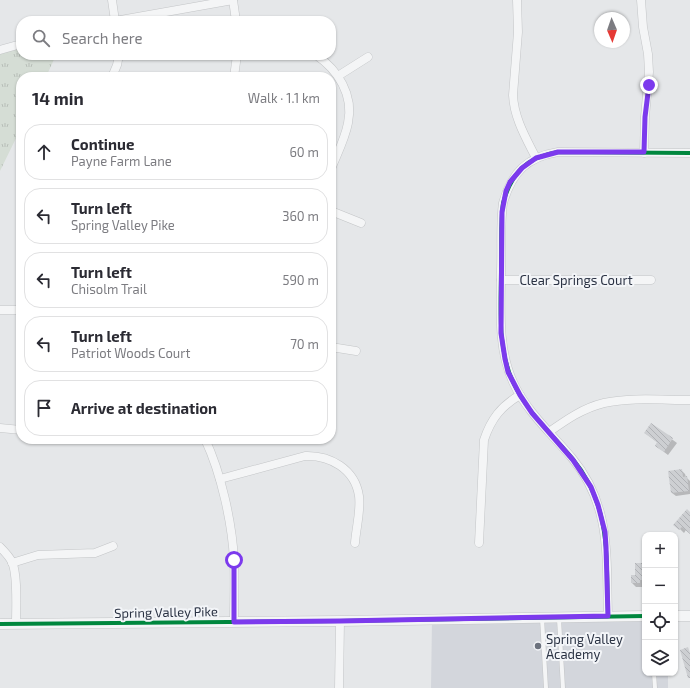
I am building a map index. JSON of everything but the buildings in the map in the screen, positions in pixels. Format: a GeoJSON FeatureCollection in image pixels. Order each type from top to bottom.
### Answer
{"type":"FeatureCollection","features":[{"type":"Feature","properties":{"kind":"street"},"geometry":{"type":"LineString","coordinates":[[112,0],[114,16]]}},
{"type":"Feature","properties":{"kind":"street"},"geometry":{"type":"LineString","coordinates":[[143,16],[233,0],[235,16]]}},
{"type":"Feature","properties":{"kind":"street"},"geometry":{"type":"LineString","coordinates":[[517,0],[518,32],[512,95],[521,128],[536,158]]}},
{"type":"Feature","properties":{"kind":"street"},"geometry":{"type":"LineString","coordinates":[[641,0],[649,72],[644,152]]}},
{"type":"Feature","properties":{"kind":"street"},"geometry":{"type":"LineString","coordinates":[[0,50],[16,45]]}},
{"type":"Feature","properties":{"kind":"street"},"geometry":{"type":"LineString","coordinates":[[336,156],[345,133],[349,115],[346,93],[338,76],[368,56]]}},
{"type":"Feature","properties":{"kind":"street"},"geometry":{"type":"LineString","coordinates":[[114,72],[118,60]]}},
{"type":"Feature","properties":{"kind":"street"},"geometry":{"type":"LineString","coordinates":[[235,72],[236,60]]}},
{"type":"Feature","properties":{"kind":"street"},"geometry":{"type":"LineString","coordinates":[[322,60],[334,72]]}},
{"type":"Feature","properties":{"kind":"street"},"geometry":{"type":"LineString","coordinates":[[608,616],[605,532],[598,505],[591,487],[582,472],[532,413],[520,395],[508,372],[501,333],[503,203],[506,191],[522,168],[536,158],[558,152],[690,153]]}},
{"type":"Feature","properties":{"kind":"street"},"geometry":{"type":"LineString","coordinates":[[336,213],[361,223]]}},
{"type":"Feature","properties":{"kind":"street","name":"Clear Springs Court"},"geometry":{"type":"LineString","coordinates":[[501,280],[651,280]]}},
{"type":"Feature","properties":{"kind":"street"},"geometry":{"type":"LineString","coordinates":[[0,310],[16,310]]}},
{"type":"Feature","properties":{"kind":"street"},"geometry":{"type":"LineString","coordinates":[[336,348],[356,351]]}},
{"type":"Feature","properties":{"kind":"street"},"geometry":{"type":"LineString","coordinates":[[479,543],[484,440],[487,429],[497,413],[520,395]]}},
{"type":"Feature","properties":{"kind":"street"},"geometry":{"type":"LineString","coordinates":[[549,432],[575,415],[604,403],[635,400],[690,400]]}},
{"type":"Feature","properties":{"kind":"street"},"geometry":{"type":"LineString","coordinates":[[0,428],[16,430]]}},
{"type":"Feature","properties":{"kind":"street"},"geometry":{"type":"LineString","coordinates":[[207,444],[216,464],[220,479],[232,542],[234,560],[234,622]]}},
{"type":"Feature","properties":{"kind":"street"},"geometry":{"type":"LineString","coordinates":[[220,479],[305,456],[315,455],[331,460],[344,469],[354,480],[357,488],[359,504],[355,543]]}},
{"type":"Feature","properties":{"kind":"street"},"geometry":{"type":"LineString","coordinates":[[12,563],[38,555],[95,553],[113,546]]}},
{"type":"Feature","properties":{"kind":"street"},"geometry":{"type":"LineString","coordinates":[[0,547],[8,556],[15,572],[16,623]]}},
{"type":"Feature","properties":{"kind":"street","name":"Spring Valley Pike"},"geometry":{"type":"LineString","coordinates":[[0,624],[340,621],[642,616]]}},
{"type":"Feature","properties":{"kind":"street"},"geometry":{"type":"LineString","coordinates":[[678,616],[690,616]]}},
{"type":"Feature","properties":{"kind":"street"},"geometry":{"type":"LineString","coordinates":[[339,688],[340,621]]}},
{"type":"Feature","properties":{"kind":"lane"},"geometry":{"type":"LineString","coordinates":[[542,617],[546,688]]}},
{"type":"Feature","properties":{"kind":"lane"},"geometry":{"type":"LineString","coordinates":[[559,617],[563,688]]}},
{"type":"Feature","properties":{"kind":"lane"},"geometry":{"type":"LineString","coordinates":[[654,676],[655,688]]}},
{"type":"Feature","properties":{"kind":"shaded area","name":"Spring Valley Academy"},"geometry":{"type":"Polygon","coordinates":[[[642,616],[642,676],[668,676],[668,688],[431,688],[432,620],[642,616]]]}},
{"type":"Feature","properties":{"kind":"green space"},"geometry":{"type":"Polygon","coordinates":[[[16,45],[16,60],[54,60],[48,72],[16,72],[16,138],[0,171],[0,50],[16,45]]]}},
{"type":"Feature","properties":{"kind":"cycle path"},"geometry":{"type":"LineString","coordinates":[[608,616],[604,533],[594,495],[585,476],[572,458],[540,422],[518,393],[504,355],[501,327],[501,227],[503,203],[511,183],[522,168],[529,162],[547,154],[558,152],[690,153]]}},
{"type":"Feature","properties":{"kind":"cycle path"},"geometry":{"type":"LineString","coordinates":[[0,624],[340,621],[642,616]]}},
{"type":"Feature","properties":{"kind":"place","name":"Spring Valley Academy"},"geometry":{"type":"Point","coordinates":[538,646]}},
{"type":"Feature","properties":{"kind":"route"},"geometry":{"type":"LineString","coordinates":[[234,560],[234,622],[608,616],[605,532],[598,505],[591,487],[573,460],[532,413],[513,384],[508,372],[501,333],[502,212],[506,191],[510,182],[522,168],[536,158],[546,154],[558,152],[644,152],[645,117],[649,85]]}}]}
